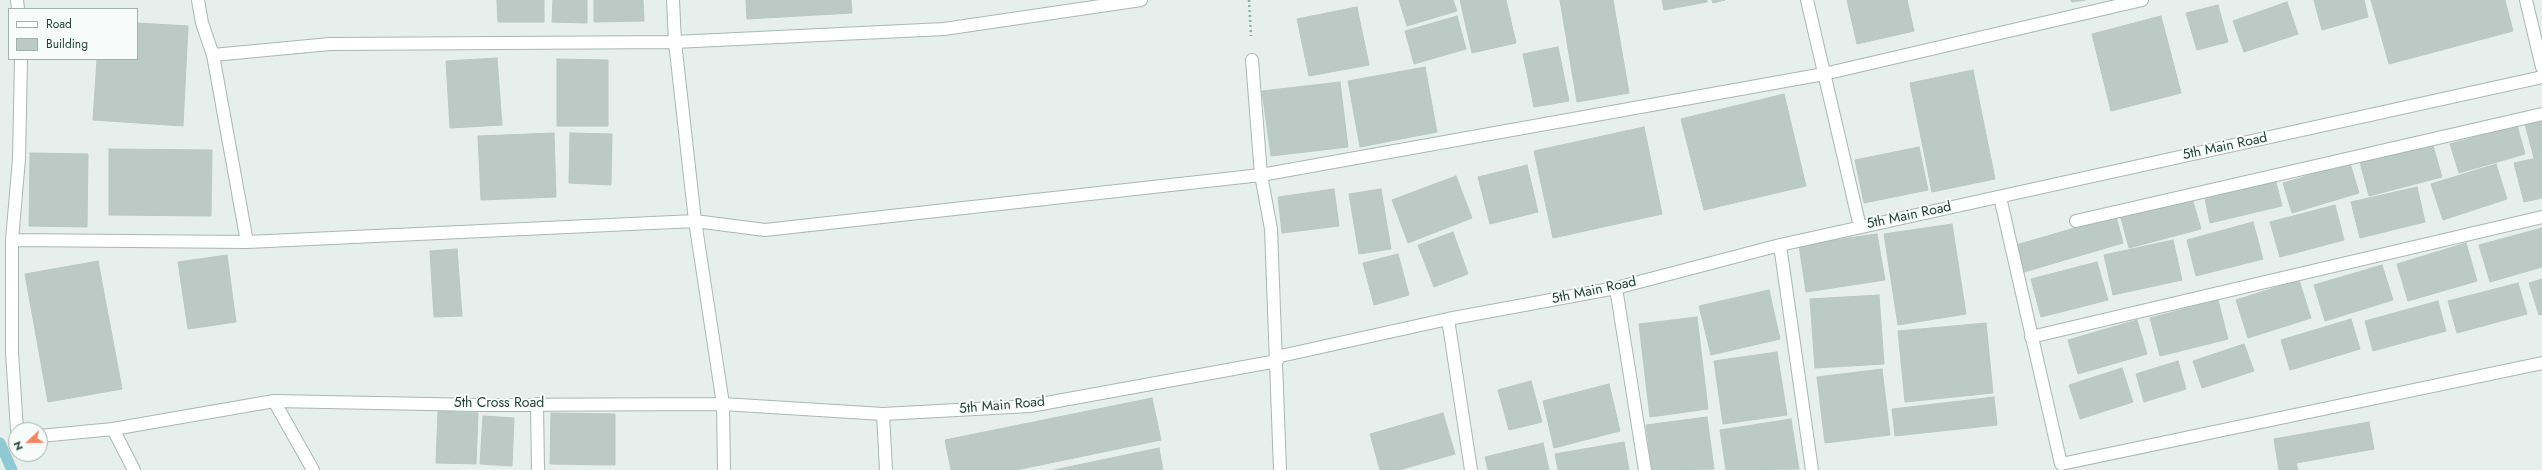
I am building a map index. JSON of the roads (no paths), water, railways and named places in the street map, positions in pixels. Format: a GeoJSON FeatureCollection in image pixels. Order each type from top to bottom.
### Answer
{"type":"FeatureCollection","features":[{"type":"Feature","properties":{"kind":"street"},"geometry":{"type":"LineString","coordinates":[[198,0],[202,23],[213,55],[247,242]]}},
{"type":"Feature","properties":{"kind":"street"},"geometry":{"type":"LineString","coordinates":[[673,0],[675,42],[695,221],[723,404],[724,470]]}},
{"type":"Feature","properties":{"kind":"street"},"geometry":{"type":"LineString","coordinates":[[213,55],[330,44],[675,42],[944,29],[1141,0]]}},
{"type":"Feature","properties":{"kind":"street"},"geometry":{"type":"LineString","coordinates":[[1807,0],[1860,227]]}},
{"type":"Feature","properties":{"kind":"street"},"geometry":{"type":"LineString","coordinates":[[12,240],[247,242],[695,221],[765,230],[1261,175],[1824,74],[2142,0]]}},
{"type":"Feature","properties":{"kind":"street"},"geometry":{"type":"LineString","coordinates":[[2526,0],[2542,67]]}},
{"type":"Feature","properties":{"kind":"street"},"geometry":{"type":"LineString","coordinates":[[16,422],[6,353],[12,240],[20,159],[21,60]]}},
{"type":"Feature","properties":{"kind":"street"},"geometry":{"type":"LineString","coordinates":[[1252,60],[1261,175],[1270,229],[1277,359],[1280,470]]}},
{"type":"Feature","properties":{"kind":"street","name":"5th Main Road"},"geometry":{"type":"LineString","coordinates":[[723,404],[883,414],[1030,406],[1277,359],[1448,318],[1616,288],[1780,245],[2542,77]]}},
{"type":"Feature","properties":{"kind":"street"},"geometry":{"type":"LineString","coordinates":[[2076,221],[2542,114]]}},
{"type":"Feature","properties":{"kind":"street"},"geometry":{"type":"LineString","coordinates":[[2000,196],[2031,338],[2061,464],[2542,363]]}},
{"type":"Feature","properties":{"kind":"street"},"geometry":{"type":"LineString","coordinates":[[2031,338],[2542,218]]}},
{"type":"Feature","properties":{"kind":"street"},"geometry":{"type":"LineString","coordinates":[[1780,245],[1812,470]]}},
{"type":"Feature","properties":{"kind":"street"},"geometry":{"type":"LineString","coordinates":[[1616,288],[1644,470]]}},
{"type":"Feature","properties":{"kind":"street"},"geometry":{"type":"LineString","coordinates":[[1448,318],[1471,470]]}},
{"type":"Feature","properties":{"kind":"street"},"geometry":{"type":"LineString","coordinates":[[274,401],[313,470]]}},
{"type":"Feature","properties":{"kind":"street","name":"5th Cross Road"},"geometry":{"type":"LineString","coordinates":[[48,435],[112,429],[274,401],[537,404],[723,404]]}},
{"type":"Feature","properties":{"kind":"street"},"geometry":{"type":"LineString","coordinates":[[537,404],[538,470]]}},
{"type":"Feature","properties":{"kind":"street"},"geometry":{"type":"LineString","coordinates":[[883,414],[886,470]]}},
{"type":"Feature","properties":{"kind":"street"},"geometry":{"type":"LineString","coordinates":[[112,429],[134,470]]}},
{"type":"Feature","properties":{"kind":"waterway"},"geometry":{"type":"LineString","coordinates":[[0,443],[12,470]]}}]}
